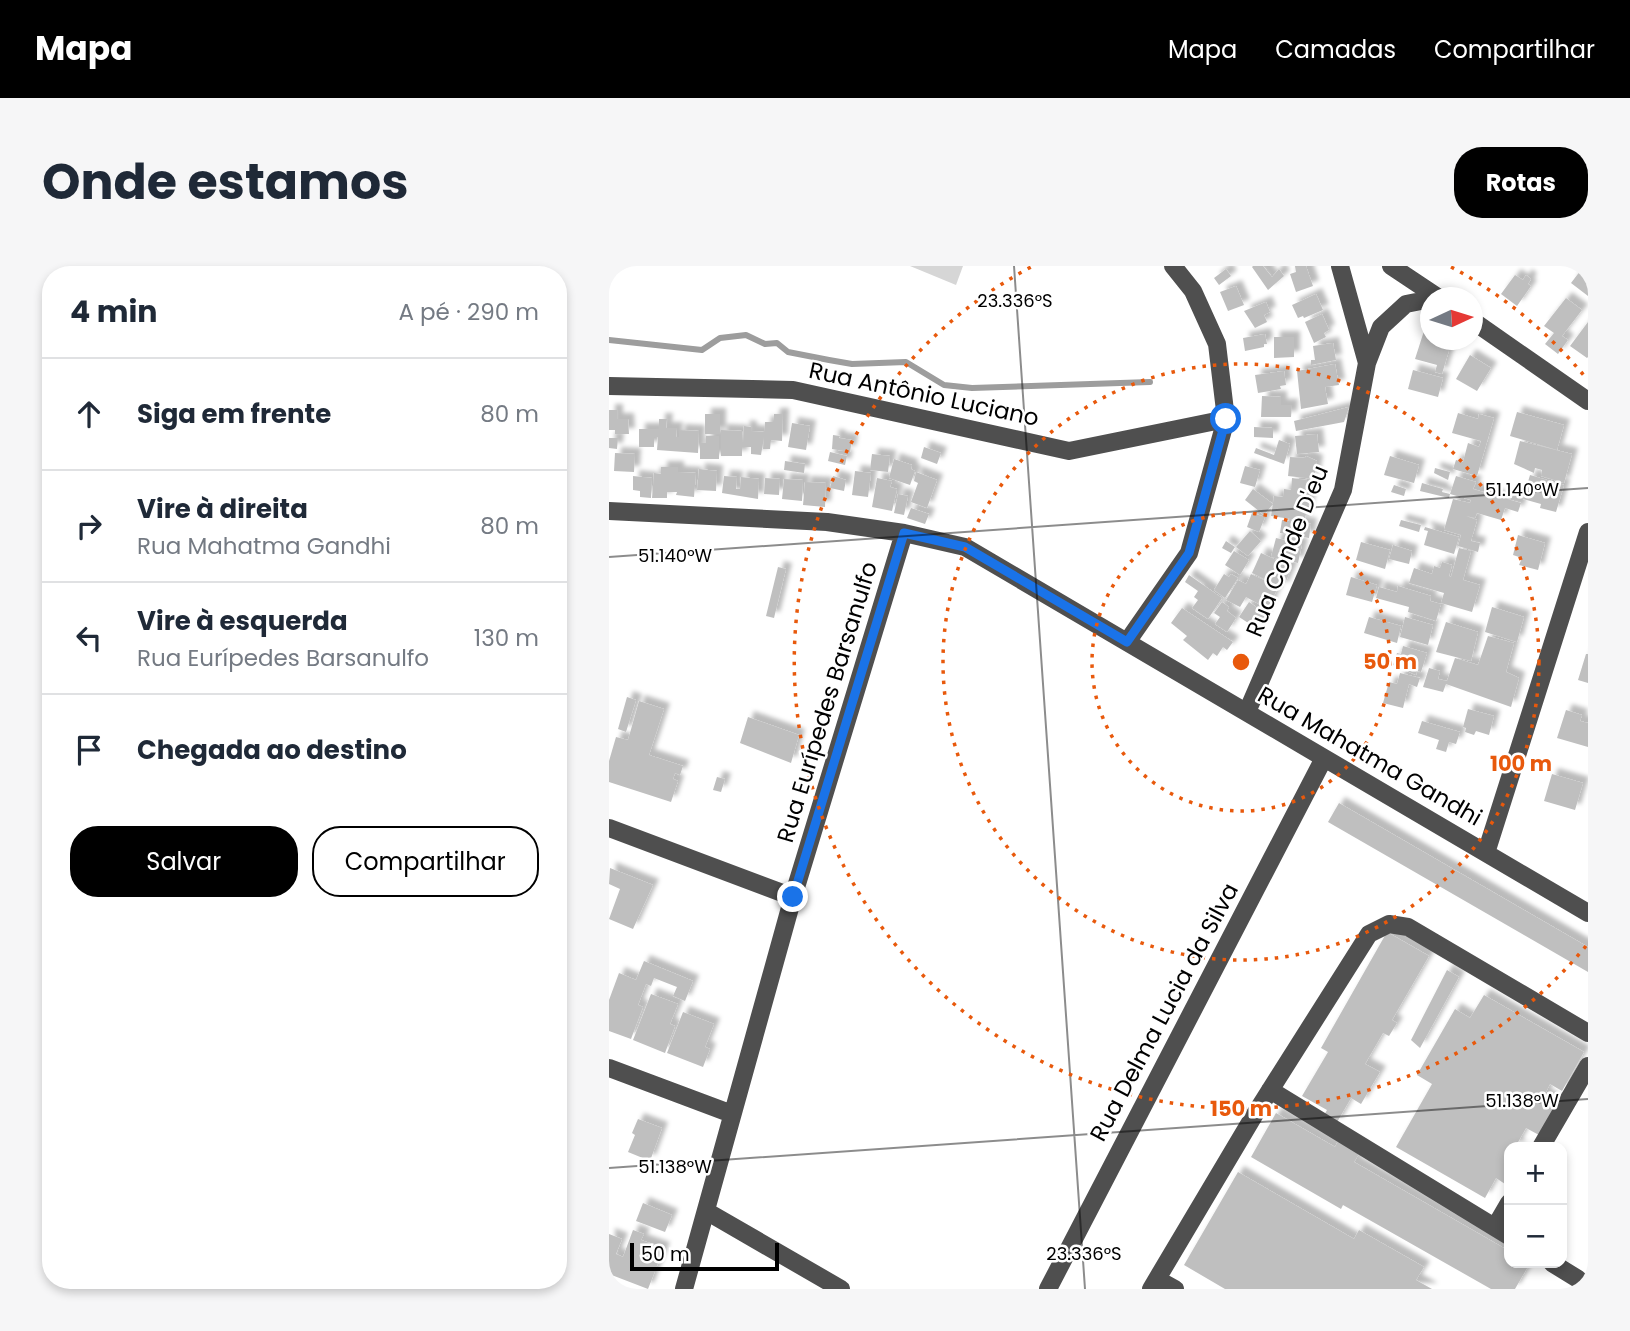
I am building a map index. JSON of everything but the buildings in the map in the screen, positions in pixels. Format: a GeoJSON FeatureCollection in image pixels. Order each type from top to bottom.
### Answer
{"type":"FeatureCollection","features":[{"type":"Feature","properties":{"kind":"street"},"geometry":{"type":"LineString","coordinates":[[1127,642],[1189,553],[1226,419],[1217,344],[1193,291],[1173,266]]}},
{"type":"Feature","properties":{"kind":"street","name":"Rua Conde D'eu"},"geometry":{"type":"LineString","coordinates":[[1340,266],[1367,363]]}},
{"type":"Feature","properties":{"kind":"street"},"geometry":{"type":"LineString","coordinates":[[1391,266],[1423,287]]}},
{"type":"Feature","properties":{"kind":"street","name":"Rua Conde D'eu"},"geometry":{"type":"LineString","coordinates":[[1247,712],[1343,490],[1367,363],[1381,327],[1406,304],[1420,301]]}},
{"type":"Feature","properties":{"kind":"street"},"geometry":{"type":"LineString","coordinates":[[1483,329],[1588,401]]}},
{"type":"Feature","properties":{"kind":"street","name":"Rua Antônio Luciano"},"geometry":{"type":"LineString","coordinates":[[609,386],[793,390],[1069,451],[1226,419]]}},
{"type":"Feature","properties":{"kind":"street","name":"Rua Mahatma Gandhi"},"geometry":{"type":"LineString","coordinates":[[609,511],[827,522],[904,533],[965,547],[1588,913]]}},
{"type":"Feature","properties":{"kind":"street"},"geometry":{"type":"LineString","coordinates":[[1486,853],[1588,532]]}},
{"type":"Feature","properties":{"kind":"street","name":"Rua Eurípedes Barsanulfo"},"geometry":{"type":"LineString","coordinates":[[684,1289],[793,897],[904,533]]}},
{"type":"Feature","properties":{"kind":"street","name":"Rua Delma Lucia da Silva"},"geometry":{"type":"LineString","coordinates":[[1048,1289],[1324,758]]}},
{"type":"Feature","properties":{"kind":"street"},"geometry":{"type":"LineString","coordinates":[[609,828],[793,897]]}},
{"type":"Feature","properties":{"kind":"street"},"geometry":{"type":"LineString","coordinates":[[1175,1289],[1154,1284],[1270,1090],[1369,934],[1389,924],[1408,927],[1588,1033]]}},
{"type":"Feature","properties":{"kind":"street"},"geometry":{"type":"LineString","coordinates":[[1544,1142],[1588,1066]]}},
{"type":"Feature","properties":{"kind":"street"},"geometry":{"type":"LineString","coordinates":[[609,1068],[733,1114]]}},
{"type":"Feature","properties":{"kind":"street"},"geometry":{"type":"LineString","coordinates":[[1270,1090],[1502,1231],[1508,1205]]}},
{"type":"Feature","properties":{"kind":"street"},"geometry":{"type":"LineString","coordinates":[[706,1211],[841,1289]]}},
{"type":"Feature","properties":{"kind":"street"},"geometry":{"type":"LineString","coordinates":[[1560,1268],[1578,1279]]}},
{"type":"Feature","properties":{"kind":"shaded area"},"geometry":{"type":"Polygon","coordinates":[[[910,266],[963,266],[956,285],[910,266]]]}},
{"type":"Feature","properties":{"kind":"waterway"},"geometry":{"type":"LineString","coordinates":[[609,340],[702,350],[720,338],[746,335],[765,344],[777,343],[788,352],[852,364],[906,362],[944,385],[972,388],[1150,382]]}},
{"type":"Feature","properties":{"kind":"route"},"geometry":{"type":"LineString","coordinates":[[793,897],[904,533],[965,547],[1127,642],[1189,553],[1226,419]]}}]}
